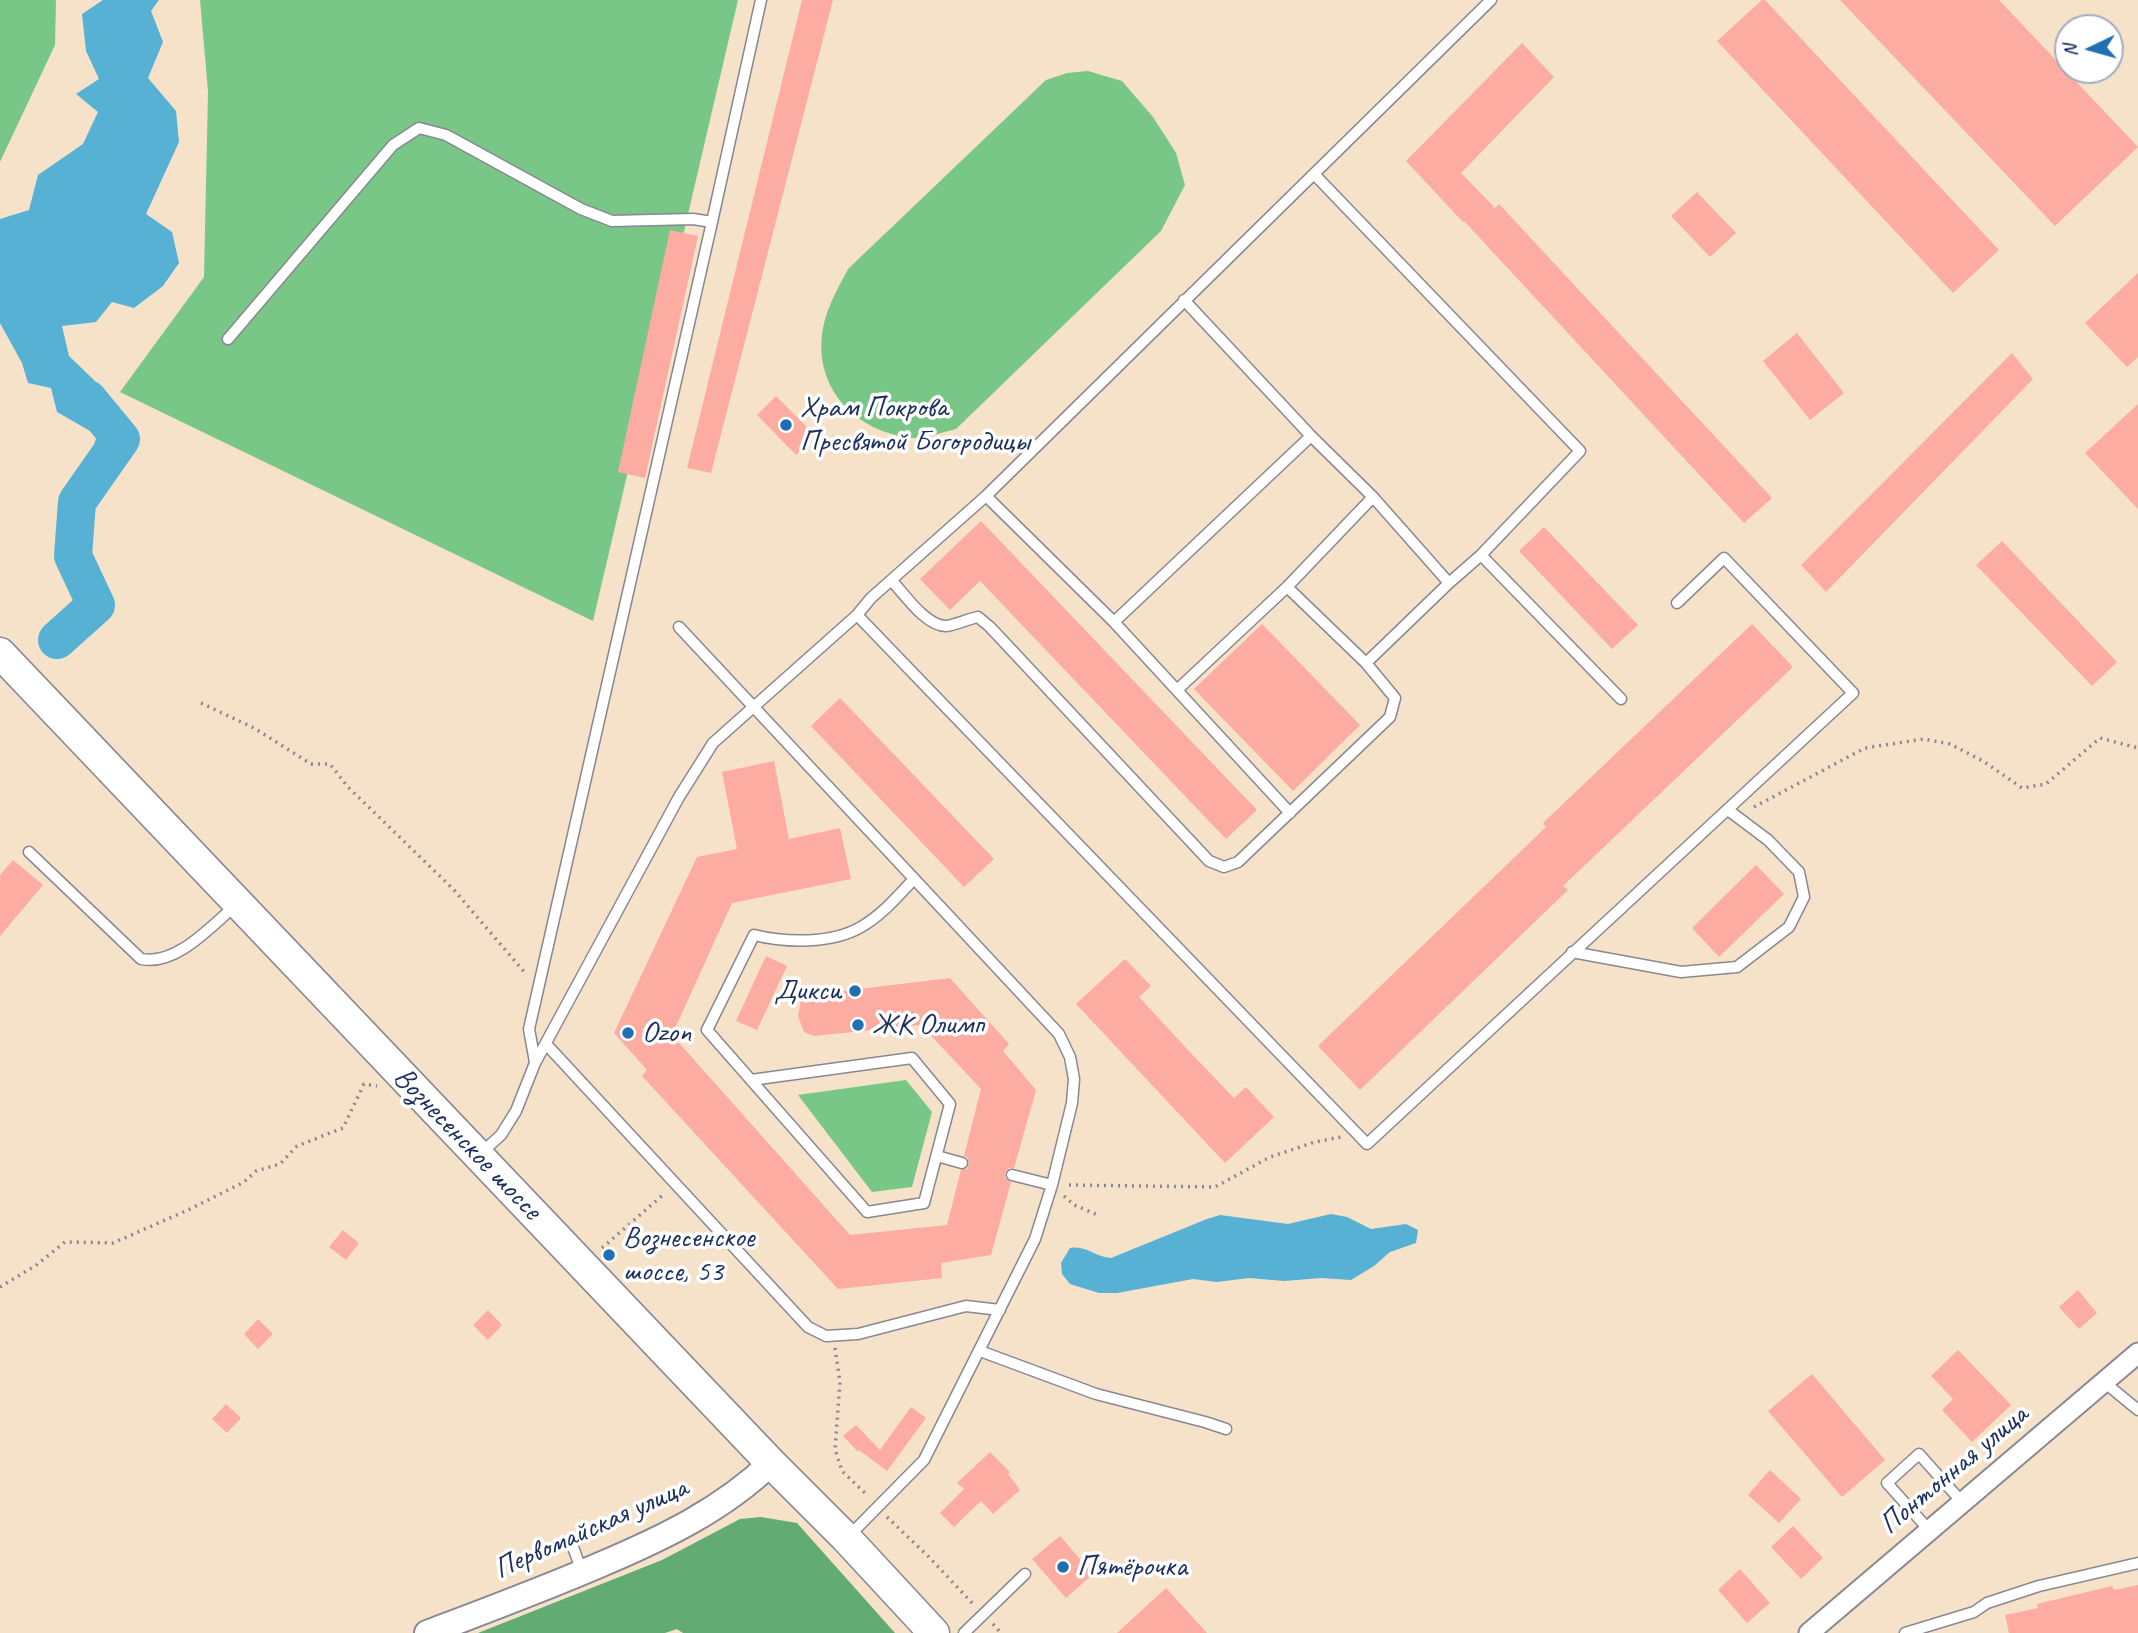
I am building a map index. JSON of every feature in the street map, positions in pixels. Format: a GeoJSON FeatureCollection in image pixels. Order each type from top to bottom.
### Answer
{"type":"FeatureCollection","features":[{"type":"Feature","properties":{"kind":"main road","name":"Вознесенское шоссе"},"geometry":{"type":"LineString","coordinates":[[0,653],[934,1633]]}},
{"type":"Feature","properties":{"kind":"street","name":"Понтонная улица"},"geometry":{"type":"LineString","coordinates":[[1810,1633],[2138,1353]]}},
{"type":"Feature","properties":{"kind":"street","name":"Первомайская улица"},"geometry":{"type":"LineString","coordinates":[[427,1633],[657,1541],[727,1500],[771,1463]]}},
{"type":"Feature","properties":{"kind":"lane"},"geometry":{"type":"LineString","coordinates":[[535,1063],[529,1029],[761,0]]}},
{"type":"Feature","properties":{"kind":"lane"},"geometry":{"type":"LineString","coordinates":[[478,1156],[501,1135],[516,1111],[535,1063],[679,797],[713,743],[986,496],[1491,0]]}},
{"type":"Feature","properties":{"kind":"lane"},"geometry":{"type":"LineString","coordinates":[[228,339],[393,145],[419,128],[446,135],[581,209],[612,222],[693,219],[712,222]]}},
{"type":"Feature","properties":{"kind":"lane"},"geometry":{"type":"LineString","coordinates":[[1314,174],[1580,451],[1481,555],[1366,663]]}},
{"type":"Feature","properties":{"kind":"lane"},"geometry":{"type":"LineString","coordinates":[[1184,300],[1311,436],[1373,497],[1449,583]]}},
{"type":"Feature","properties":{"kind":"lane"},"geometry":{"type":"LineString","coordinates":[[1114,622],[1311,436]]}},
{"type":"Feature","properties":{"kind":"lane"},"geometry":{"type":"LineString","coordinates":[[986,496],[1114,622],[1290,813]]}},
{"type":"Feature","properties":{"kind":"lane"},"geometry":{"type":"LineString","coordinates":[[1177,690],[1287,587],[1373,497]]}},
{"type":"Feature","properties":{"kind":"lane"},"geometry":{"type":"LineString","coordinates":[[1481,555],[1620,699]]}},
{"type":"Feature","properties":{"kind":"lane"},"geometry":{"type":"LineString","coordinates":[[857,615],[1367,1144],[1853,693],[1724,558],[1677,603]]}},
{"type":"Feature","properties":{"kind":"lane"},"geometry":{"type":"LineString","coordinates":[[892,581],[932,624],[949,627],[964,619],[978,617],[990,627],[1209,861],[1224,867],[1238,862],[1390,717],[1395,698],[1366,663],[1287,587]]}},
{"type":"Feature","properties":{"kind":"lane"},"geometry":{"type":"LineString","coordinates":[[679,626],[1059,1034],[1070,1057],[1074,1079],[1072,1103],[1035,1240],[924,1460],[846,1538]]}},
{"type":"Feature","properties":{"kind":"lane"},"geometry":{"type":"LineString","coordinates":[[1572,952],[1681,972],[1737,967],[1789,927],[1804,897],[1799,872],[1768,840],[1728,810]]}},
{"type":"Feature","properties":{"kind":"lane"},"geometry":{"type":"LineString","coordinates":[[29,852],[141,958],[154,961],[175,953],[238,903]]}},
{"type":"Feature","properties":{"kind":"lane"},"geometry":{"type":"LineString","coordinates":[[751,1080],[912,1058],[950,1104],[924,1203],[867,1212],[707,1030],[754,935],[777,940],[804,941],[859,928],[884,911],[914,879]]}},
{"type":"Feature","properties":{"kind":"lane"},"geometry":{"type":"LineString","coordinates":[[546,1044],[808,1327],[826,1336],[858,1334],[966,1306],[1000,1310]]}},
{"type":"Feature","properties":{"kind":"lane"},"geometry":{"type":"LineString","coordinates":[[937,1156],[962,1163]]}},
{"type":"Feature","properties":{"kind":"lane"},"geometry":{"type":"LineString","coordinates":[[1012,1175],[1052,1185]]}},
{"type":"Feature","properties":{"kind":"lane"},"geometry":{"type":"LineString","coordinates":[[980,1351],[1096,1394],[1226,1429]]}},
{"type":"Feature","properties":{"kind":"lane"},"geometry":{"type":"LineString","coordinates":[[2104,1382],[2138,1410]]}},
{"type":"Feature","properties":{"kind":"lane"},"geometry":{"type":"LineString","coordinates":[[1929,1530],[1887,1483],[1919,1454],[1962,1502]]}},
{"type":"Feature","properties":{"kind":"lane"},"geometry":{"type":"LineString","coordinates":[[573,1547],[582,1573]]}},
{"type":"Feature","properties":{"kind":"lane"},"geometry":{"type":"LineString","coordinates":[[1905,1633],[1973,1612],[1987,1603],[2039,1586],[2138,1563]]}},
{"type":"Feature","properties":{"kind":"lane"},"geometry":{"type":"LineString","coordinates":[[964,1633],[1025,1574]]}},
{"type":"Feature","properties":{"kind":"path"},"geometry":{"type":"LineString","coordinates":[[201,703],[254,728],[311,764],[330,764],[347,786],[454,890],[539,989]]}},
{"type":"Feature","properties":{"kind":"path"},"geometry":{"type":"LineString","coordinates":[[1728,810],[1751,809],[1865,748],[1902,742],[1924,739],[1950,744],[1983,761],[2022,788],[2046,784],[2100,738],[2138,748]]}},
{"type":"Feature","properties":{"kind":"path"},"geometry":{"type":"LineString","coordinates":[[0,1287],[35,1266],[65,1242],[113,1243],[244,1182],[256,1171],[280,1164],[297,1146],[343,1128],[364,1084],[379,1087]]}},
{"type":"Feature","properties":{"kind":"path"},"geometry":{"type":"LineString","coordinates":[[1052,1185],[1215,1187],[1270,1157],[1356,1132]]}},
{"type":"Feature","properties":{"kind":"path"},"geometry":{"type":"LineString","coordinates":[[602,1248],[676,1184]]}},
{"type":"Feature","properties":{"kind":"path"},"geometry":{"type":"LineString","coordinates":[[1052,1185],[1073,1205],[1098,1215]]}},
{"type":"Feature","properties":{"kind":"green space"},"geometry":{"type":"Polygon","coordinates":[[[0,0],[56,0],[55,45],[0,162],[0,0]]]}},
{"type":"Feature","properties":{"kind":"green space"},"geometry":{"type":"Polygon","coordinates":[[[200,0],[738,0],[593,621],[120,392],[204,277],[208,91],[200,0]]]}},
{"type":"Feature","properties":{"kind":"green space"},"geometry":{"type":"Polygon","coordinates":[[[1088,71],[1122,81],[1153,117],[1176,153],[1185,185],[1161,231],[956,429],[914,438],[874,427],[857,417],[843,404],[832,388],[824,370],[821,350],[827,313],[848,269],[1046,80],[1067,73],[1088,71]]]}},
{"type":"Feature","properties":{"kind":"green space"},"geometry":{"type":"Polygon","coordinates":[[[906,1080],[932,1112],[912,1187],[872,1192],[798,1095],[906,1080]]]}},
{"type":"Feature","properties":{"kind":"green space"},"geometry":{"type":"Polygon","coordinates":[[[761,1517],[797,1523],[895,1633],[683,1633],[677,1629],[665,1633],[478,1633],[662,1560],[740,1519],[761,1517]]]}},
{"type":"Feature","properties":{"kind":"water"},"geometry":{"type":"Polygon","coordinates":[[[103,0],[159,0],[151,11],[163,42],[148,78],[176,111],[179,142],[146,214],[172,232],[179,263],[163,286],[134,308],[112,302],[96,322],[62,326],[69,356],[95,381],[121,439],[77,502],[97,435],[57,412],[51,388],[28,383],[22,363],[0,323],[0,219],[29,210],[38,175],[83,144],[98,112],[76,94],[99,79],[86,51],[82,14],[103,0]]]}},
{"type":"Feature","properties":{"kind":"water"},"geometry":{"type":"Polygon","coordinates":[[[1331,1214],[1347,1217],[1371,1229],[1406,1224],[1418,1230],[1416,1243],[1390,1252],[1351,1280],[1321,1278],[1284,1281],[1249,1278],[1217,1282],[1193,1279],[1117,1293],[1099,1293],[1070,1284],[1062,1274],[1061,1263],[1070,1248],[1081,1248],[1111,1258],[1220,1215],[1288,1224],[1331,1214]]]}},
{"type":"Feature","properties":{"kind":"building"},"geometry":{"type":"Polygon","coordinates":[[[802,0],[833,0],[711,473],[687,468],[802,0]]]}},
{"type":"Feature","properties":{"kind":"building"},"geometry":{"type":"Polygon","coordinates":[[[1765,0],[1999,250],[1953,293],[1717,41],[1765,0]]]}},
{"type":"Feature","properties":{"kind":"building"},"geometry":{"type":"Polygon","coordinates":[[[1840,0],[1999,0],[2054,58],[2054,84],[2078,84],[2138,147],[2055,226],[1840,0]]]}},
{"type":"Feature","properties":{"kind":"building"},"geometry":{"type":"Polygon","coordinates":[[[1522,43],[1554,77],[1461,173],[1495,208],[1499,204],[1772,498],[1744,523],[1406,161],[1522,43]]]}},
{"type":"Feature","properties":{"kind":"building"},"geometry":{"type":"Polygon","coordinates":[[[1697,192],[1736,233],[1710,257],[1671,216],[1697,192]]]}},
{"type":"Feature","properties":{"kind":"building"},"geometry":{"type":"Polygon","coordinates":[[[670,230],[698,236],[645,478],[618,472],[670,230]]]}},
{"type":"Feature","properties":{"kind":"building"},"geometry":{"type":"Polygon","coordinates":[[[2138,273],[2138,357],[2127,367],[2085,323],[2138,273]]]}},
{"type":"Feature","properties":{"kind":"building"},"geometry":{"type":"Polygon","coordinates":[[[1797,333],[1844,393],[1810,420],[1763,361],[1797,333]]]}},
{"type":"Feature","properties":{"kind":"building"},"geometry":{"type":"Polygon","coordinates":[[[2012,353],[2033,379],[1826,592],[1801,565],[2012,353]]]}},
{"type":"Feature","properties":{"kind":"building","name":"Храм Покрова Пресвятой Богородицы"},"geometry":{"type":"Polygon","coordinates":[[[776,396],[815,435],[796,455],[757,415],[776,396]]]}},
{"type":"Feature","properties":{"kind":"building"},"geometry":{"type":"Polygon","coordinates":[[[2138,404],[2138,509],[2085,453],[2138,404]]]}},
{"type":"Feature","properties":{"kind":"building"},"geometry":{"type":"Polygon","coordinates":[[[981,521],[1257,810],[1226,839],[980,581],[950,610],[920,579],[981,521]]]}},
{"type":"Feature","properties":{"kind":"building"},"geometry":{"type":"Polygon","coordinates":[[[1544,527],[1638,625],[1612,649],[1519,551],[1544,527]]]}},
{"type":"Feature","properties":{"kind":"building"},"geometry":{"type":"Polygon","coordinates":[[[2002,541],[2117,662],[2092,686],[1976,565],[2002,541]]]}},
{"type":"Feature","properties":{"kind":"building"},"geometry":{"type":"Polygon","coordinates":[[[1262,624],[1360,725],[1293,791],[1194,689],[1262,624]]]}},
{"type":"Feature","properties":{"kind":"building"},"geometry":{"type":"Polygon","coordinates":[[[1752,624],[1793,667],[1563,886],[1568,890],[1360,1090],[1318,1046],[1546,827],[1543,823],[1752,624]]]}},
{"type":"Feature","properties":{"kind":"building"},"geometry":{"type":"Polygon","coordinates":[[[840,698],[994,859],[964,887],[811,726],[840,698]]]}},
{"type":"Feature","properties":{"kind":"building","name":"ЖК Олимп"},"geometry":{"type":"Polygon","coordinates":[[[774,761],[789,839],[840,828],[851,879],[732,903],[672,1035],[850,1235],[947,1225],[961,1170],[967,1169],[969,1164],[968,1158],[964,1156],[981,1089],[921,1025],[814,1036],[804,1032],[798,1016],[801,1000],[810,995],[950,978],[1009,1044],[1003,1051],[1036,1090],[1014,1168],[1009,1168],[1005,1173],[1005,1178],[1011,1182],[991,1255],[941,1263],[942,1278],[838,1289],[642,1076],[647,1070],[614,1033],[697,857],[737,849],[722,772],[774,761]]]}},
{"type":"Feature","properties":{"kind":"building"},"geometry":{"type":"Polygon","coordinates":[[[13,860],[43,885],[0,936],[0,875],[13,860]]]}},
{"type":"Feature","properties":{"kind":"building"},"geometry":{"type":"Polygon","coordinates":[[[1756,865],[1784,894],[1719,957],[1692,928],[1756,865]]]}},
{"type":"Feature","properties":{"kind":"building"},"geometry":{"type":"Polygon","coordinates":[[[766,956],[787,966],[757,1030],[736,1021],[766,956]]]}},
{"type":"Feature","properties":{"kind":"building"},"geometry":{"type":"Polygon","coordinates":[[[1125,959],[1151,986],[1139,997],[1188,1050],[1234,1098],[1246,1087],[1274,1117],[1225,1163],[1076,1004],[1125,959]]]}},
{"type":"Feature","properties":{"kind":"building"},"geometry":{"type":"Polygon","coordinates":[[[343,1230],[359,1243],[346,1260],[329,1247],[343,1230]]]}},
{"type":"Feature","properties":{"kind":"building"},"geometry":{"type":"Polygon","coordinates":[[[2078,1290],[2097,1313],[2079,1329],[2059,1307],[2078,1290]]]}},
{"type":"Feature","properties":{"kind":"building"},"geometry":{"type":"Polygon","coordinates":[[[488,1310],[502,1325],[488,1340],[473,1325],[488,1310]]]}},
{"type":"Feature","properties":{"kind":"building"},"geometry":{"type":"Polygon","coordinates":[[[258,1319],[273,1334],[258,1349],[244,1334],[258,1319]]]}},
{"type":"Feature","properties":{"kind":"building"},"geometry":{"type":"Polygon","coordinates":[[[1958,1350],[2011,1405],[1972,1442],[1942,1410],[1953,1399],[1931,1376],[1958,1350]]]}},
{"type":"Feature","properties":{"kind":"building"},"geometry":{"type":"Polygon","coordinates":[[[1812,1374],[1885,1460],[1842,1497],[1768,1411],[1812,1374]]]}},
{"type":"Feature","properties":{"kind":"building"},"geometry":{"type":"Polygon","coordinates":[[[226,1404],[241,1418],[227,1433],[212,1419],[226,1404]]]}},
{"type":"Feature","properties":{"kind":"building"},"geometry":{"type":"Polygon","coordinates":[[[911,1407],[926,1418],[887,1471],[859,1450],[858,1452],[843,1436],[856,1425],[880,1450],[911,1407]]]}},
{"type":"Feature","properties":{"kind":"building"},"geometry":{"type":"Polygon","coordinates":[[[990,1452],[1010,1472],[1008,1474],[1020,1490],[993,1514],[981,1501],[954,1527],[940,1513],[964,1489],[957,1483],[990,1452]]]}},
{"type":"Feature","properties":{"kind":"building"},"geometry":{"type":"Polygon","coordinates":[[[1770,1470],[1801,1499],[1779,1523],[1748,1495],[1770,1470]]]}},
{"type":"Feature","properties":{"kind":"building"},"geometry":{"type":"Polygon","coordinates":[[[1793,1526],[1823,1558],[1801,1579],[1771,1547],[1793,1526]]]}},
{"type":"Feature","properties":{"kind":"building","name":"Пятёрочка"},"geometry":{"type":"Polygon","coordinates":[[[1060,1536],[1093,1574],[1066,1598],[1032,1559],[1060,1536]]]}},
{"type":"Feature","properties":{"kind":"building"},"geometry":{"type":"Polygon","coordinates":[[[1740,1569],[1770,1603],[1747,1623],[1718,1590],[1740,1569]]]}},
{"type":"Feature","properties":{"kind":"building"},"geometry":{"type":"Polygon","coordinates":[[[2138,1585],[2138,1633],[2009,1633],[2005,1615],[2038,1608],[2037,1604],[2112,1586],[2114,1590],[2138,1585]]]}},
{"type":"Feature","properties":{"kind":"building"},"geometry":{"type":"Polygon","coordinates":[[[1166,1588],[1207,1633],[1117,1633],[1166,1588]]]}},
{"type":"Feature","properties":{"kind":"waterway"},"geometry":{"type":"LineString","coordinates":[[57,640],[96,605],[73,556],[77,502],[121,439],[88,399]]}},
{"type":"Feature","properties":{"kind":"place","name":"Храм Покрова Пресвятой Богородицы"},"geometry":{"type":"Point","coordinates":[786,425]}},
{"type":"Feature","properties":{"kind":"place","name":"Дикси"},"geometry":{"type":"Point","coordinates":[855,991]}},
{"type":"Feature","properties":{"kind":"place","name":"ЖК Олимп"},"geometry":{"type":"Point","coordinates":[858,1025]}},
{"type":"Feature","properties":{"kind":"place","name":"Ozon"},"geometry":{"type":"Point","coordinates":[628,1033]}},
{"type":"Feature","properties":{"kind":"place","name":"Вознесенское шоссе, 53"},"geometry":{"type":"Point","coordinates":[609,1255]}},
{"type":"Feature","properties":{"kind":"place","name":"Пятёрочка"},"geometry":{"type":"Point","coordinates":[1063,1567]}}]}
